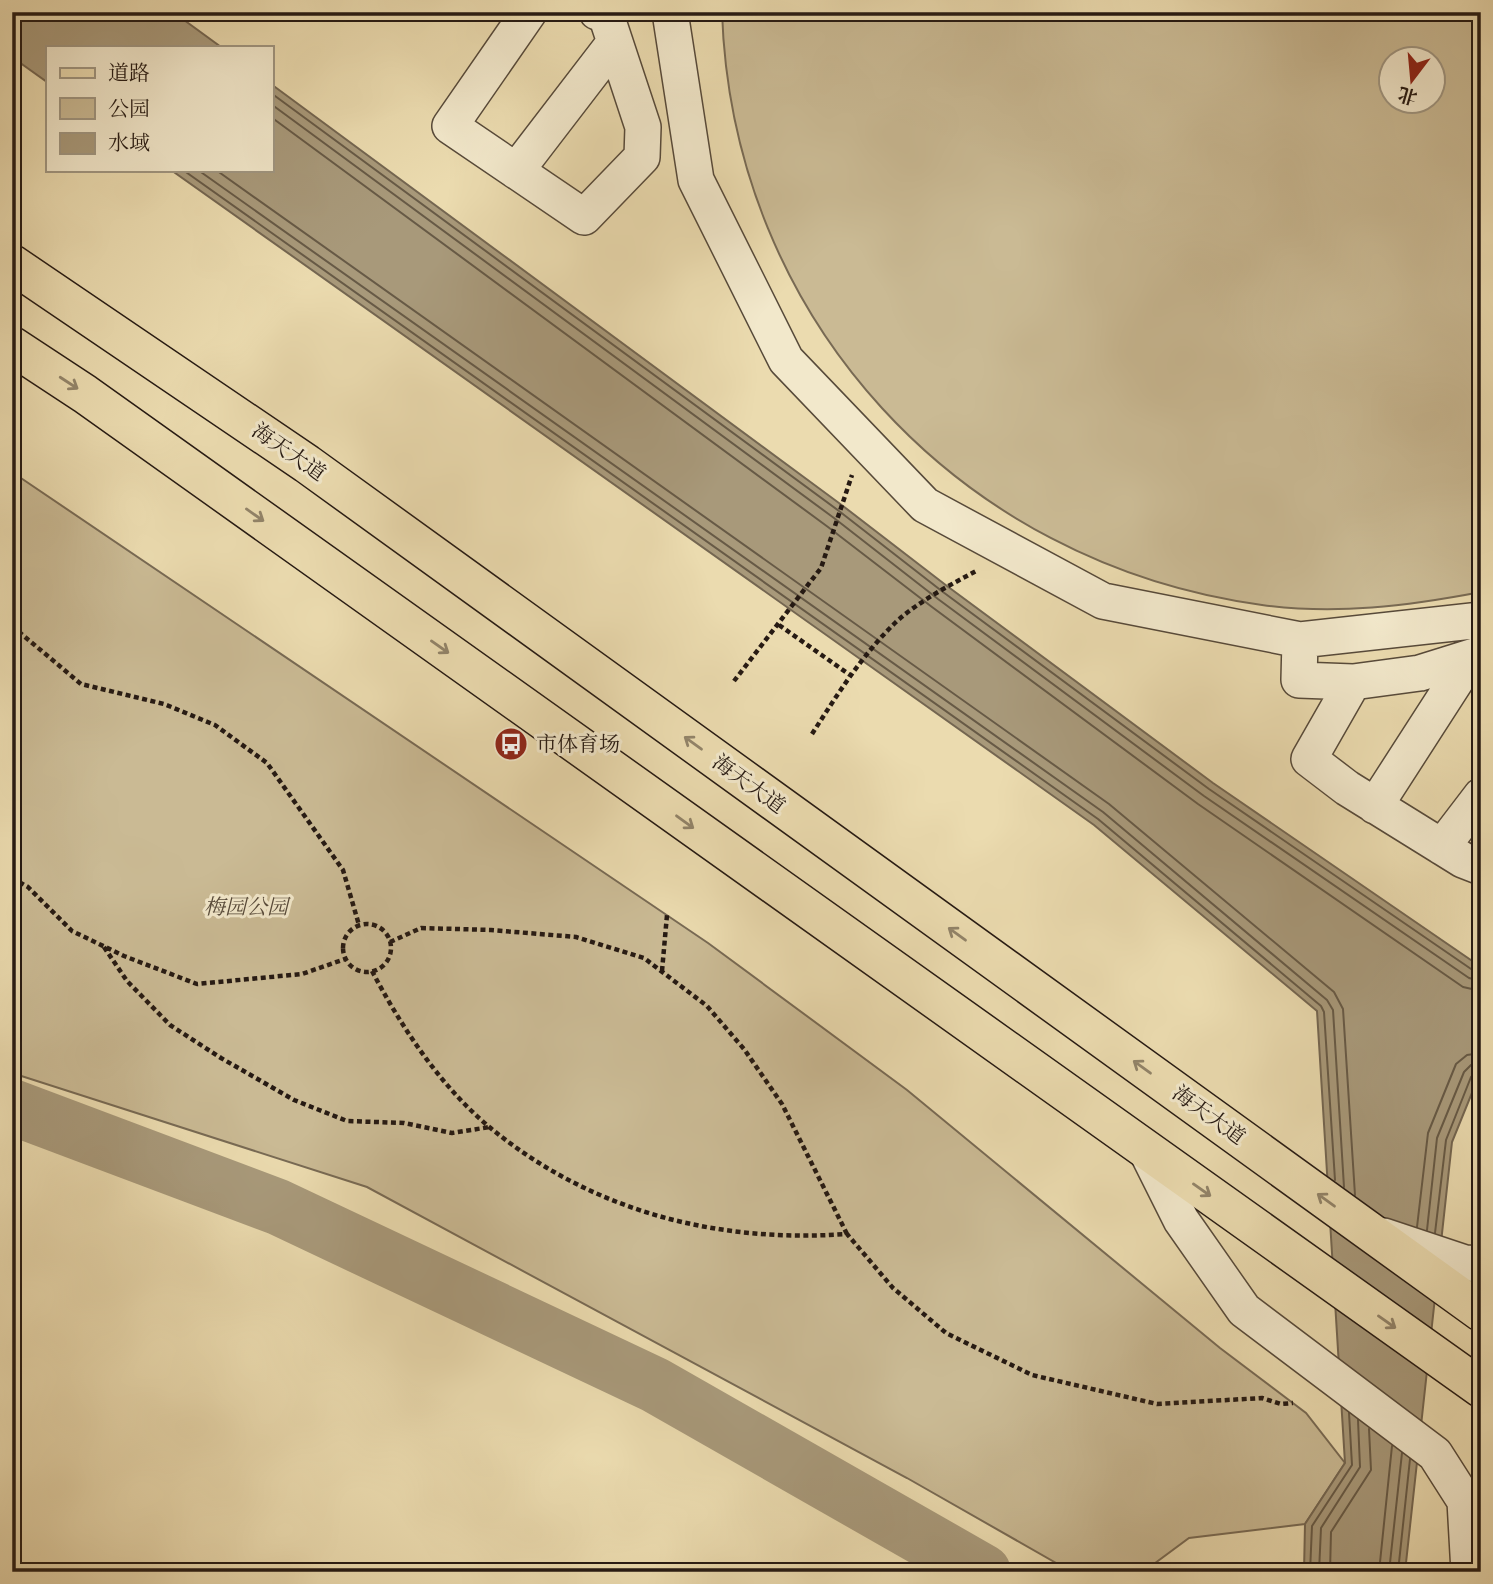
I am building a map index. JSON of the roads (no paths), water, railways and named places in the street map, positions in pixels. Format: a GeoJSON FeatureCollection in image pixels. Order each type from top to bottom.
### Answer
{"type":"FeatureCollection","features":[{"type":"Feature","properties":{"kind":"main road","name":"海天大道"},"geometry":{"type":"LineString","coordinates":[[12,264],[307,464],[1481,1312]]}},
{"type":"Feature","properties":{"kind":"main road"},"geometry":{"type":"LineString","coordinates":[[12,346],[85,394],[1481,1388]]}},
{"type":"Feature","properties":{"kind":"street"},"geometry":{"type":"LineString","coordinates":[[529,12],[450,126],[584,217],[642,157],[643,127],[606,20]]}},
{"type":"Feature","properties":{"kind":"street"},"geometry":{"type":"LineString","coordinates":[[670,12],[696,180],[786,360],[925,505],[1103,601],[1300,640],[1481,620]]}},
{"type":"Feature","properties":{"kind":"street"},"geometry":{"type":"LineString","coordinates":[[516,171],[606,20]]}},
{"type":"Feature","properties":{"kind":"street"},"geometry":{"type":"LineString","coordinates":[[643,127],[686,116]]}},
{"type":"Feature","properties":{"kind":"street"},"geometry":{"type":"LineString","coordinates":[[1300,640],[1299,680],[1353,682],[1420,673],[1476,655]]}},
{"type":"Feature","properties":{"kind":"street"},"geometry":{"type":"LineString","coordinates":[[1375,806],[1476,655]]}},
{"type":"Feature","properties":{"kind":"street"},"geometry":{"type":"LineString","coordinates":[[1353,682],[1309,759],[1346,788],[1442,847],[1481,867]]}},
{"type":"Feature","properties":{"kind":"street"},"geometry":{"type":"LineString","coordinates":[[1442,847],[1481,796]]}},
{"type":"Feature","properties":{"kind":"street"},"geometry":{"type":"LineString","coordinates":[[1146,1150],[1181,1220],[1244,1310],[1435,1454],[1465,1501],[1469,1572]]}},
{"type":"Feature","properties":{"kind":"street"},"geometry":{"type":"LineString","coordinates":[[1369,1231],[1465,1263],[1481,1264]]}},
{"type":"Feature","properties":{"kind":"water"},"geometry":{"type":"Polygon","coordinates":[[[12,12],[173,12],[220,46],[46,46],[46,81],[12,57],[12,12]]]}},
{"type":"Feature","properties":{"kind":"water"},"geometry":{"type":"Polygon","coordinates":[[[273,85],[1213,783],[1481,967],[1481,1079],[1478,1078],[1452,1142],[1405,1572],[1304,1572],[1305,1524],[1345,1463],[1317,1011],[1094,825],[174,172],[273,172],[273,85]]]}},
{"type":"Feature","properties":{"kind":"waterway"},"geometry":{"type":"LineString","coordinates":[[12,1107],[278,1207],[655,1385],[983,1572]]}},
{"type":"Feature","properties":{"kind":"place","name":"市体育场"},"geometry":{"type":"Point","coordinates":[511,744]}},
{"type":"Feature","properties":{"kind":"park label","name":"梅园公园"},"geometry":{"type":"Point","coordinates":[246,907]}}]}
